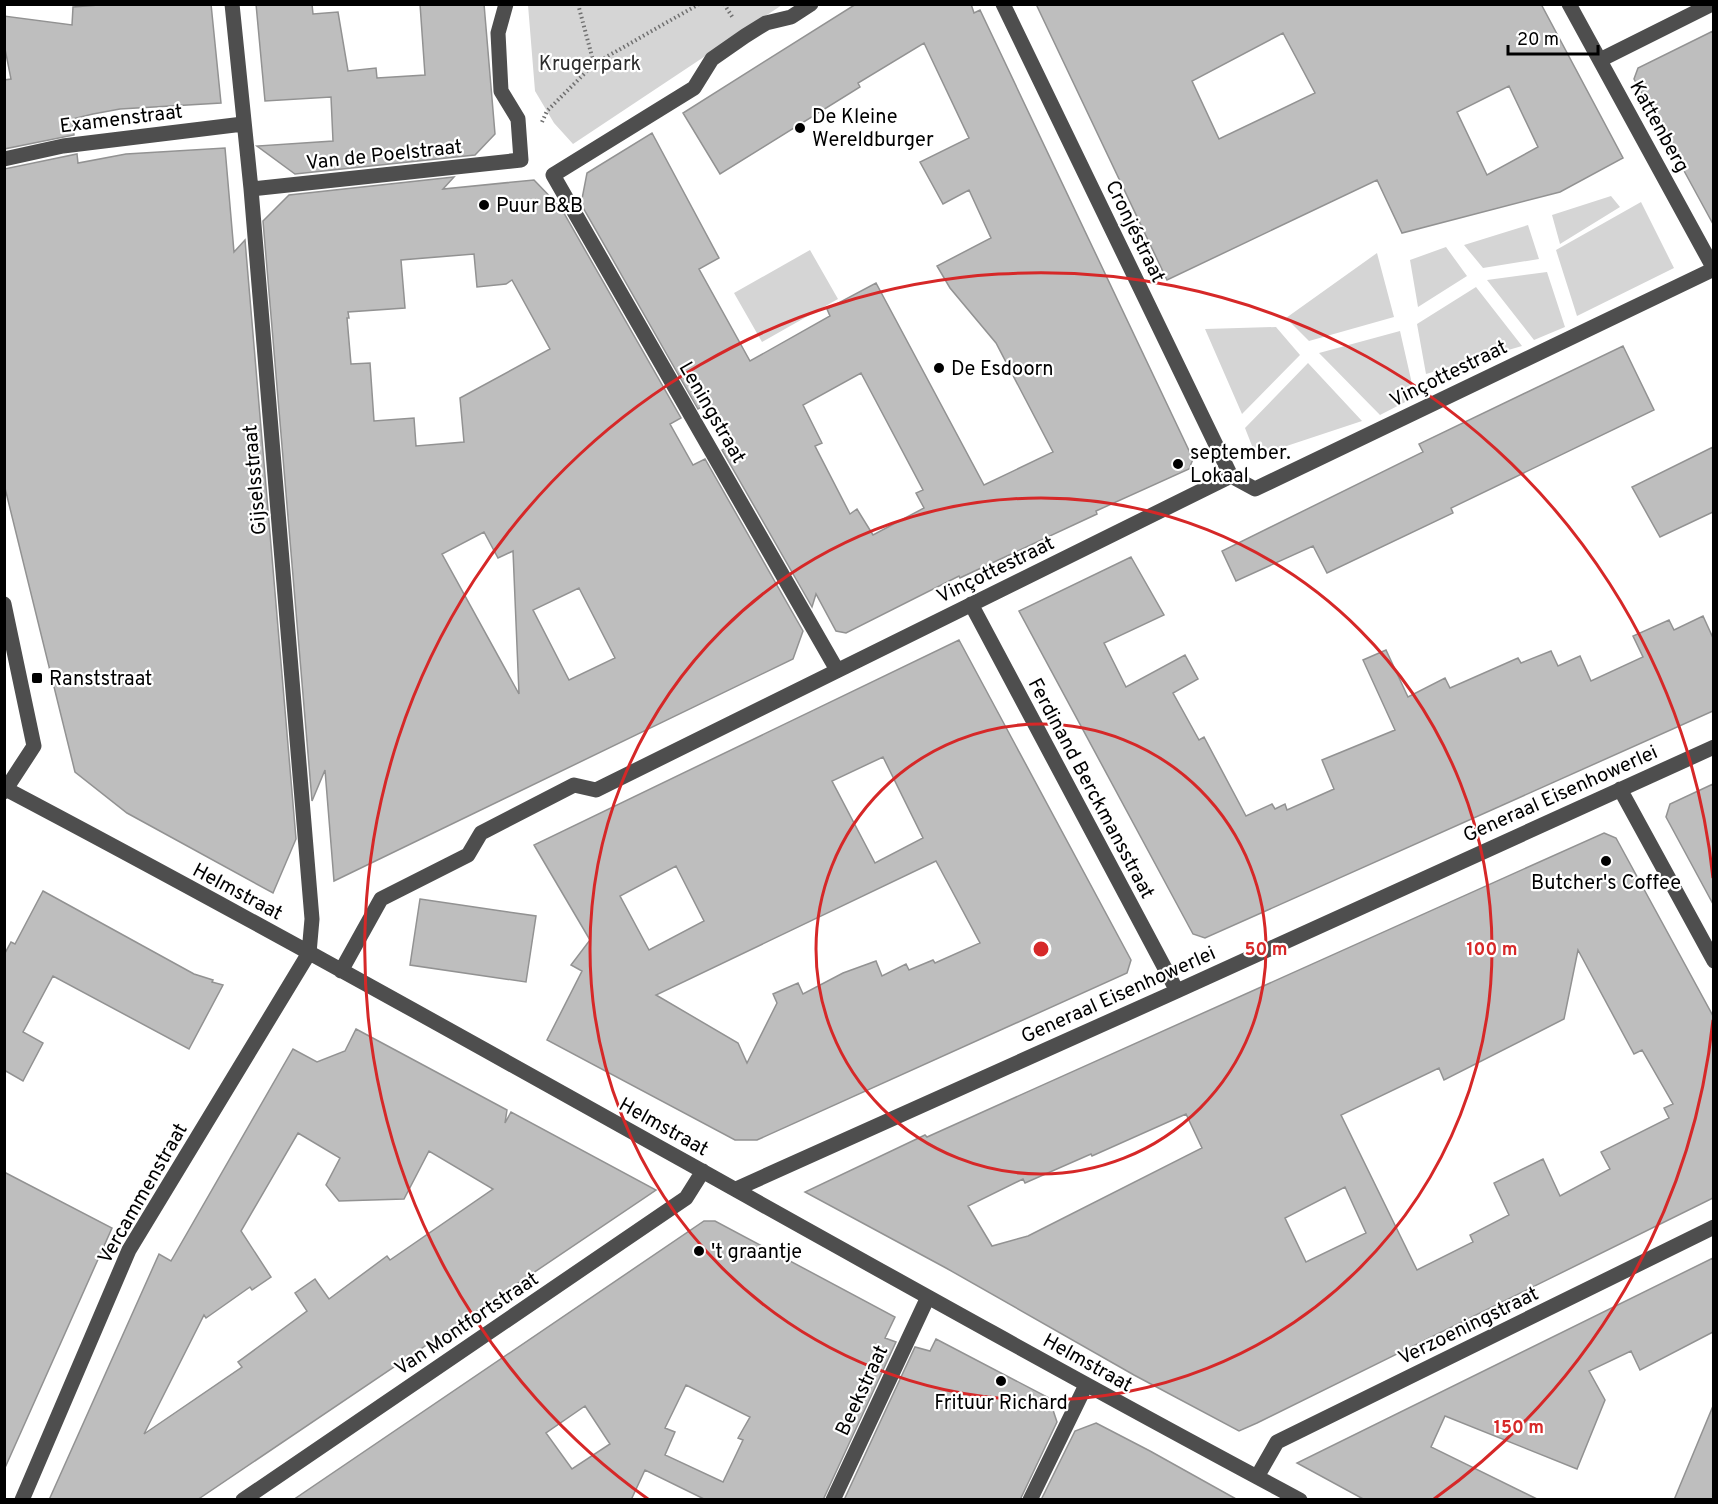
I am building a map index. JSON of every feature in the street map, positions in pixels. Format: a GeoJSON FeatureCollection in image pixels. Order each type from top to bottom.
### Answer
{"type":"FeatureCollection","features":[{"type":"Feature","properties":{"kind":"street","name":"Gijselsstraat"},"geometry":{"type":"LineString","coordinates":[[232,4],[251,189],[312,919],[309,952]]}},
{"type":"Feature","properties":{"kind":"street"},"geometry":{"type":"LineString","coordinates":[[506,4],[498,33],[501,92],[518,119],[521,160]]}},
{"type":"Feature","properties":{"kind":"street","name":"Leningstraat"},"geometry":{"type":"LineString","coordinates":[[811,4],[791,17],[766,23],[744,36],[712,59],[694,88],[553,175],[837,670]]}},
{"type":"Feature","properties":{"kind":"street","name":"Cronjéstraat"},"geometry":{"type":"LineString","coordinates":[[1004,4],[1231,476]]}},
{"type":"Feature","properties":{"kind":"street","name":"Kattenberg"},"geometry":{"type":"LineString","coordinates":[[1569,4],[1713,269]]}},
{"type":"Feature","properties":{"kind":"street"},"geometry":{"type":"LineString","coordinates":[[1600,60],[1712,4]]}},
{"type":"Feature","properties":{"kind":"street","name":"Examenstraat"},"geometry":{"type":"LineString","coordinates":[[4,159],[63,146],[243,124]]}},
{"type":"Feature","properties":{"kind":"street","name":"Van de Poelstraat"},"geometry":{"type":"LineString","coordinates":[[251,189],[521,160]]}},
{"type":"Feature","properties":{"kind":"street","name":"Vinçottestraat"},"geometry":{"type":"LineString","coordinates":[[341,970],[381,899],[468,855],[481,833],[574,785],[596,790],[1231,476],[1255,489],[1713,269]]}},
{"type":"Feature","properties":{"kind":"street"},"geometry":{"type":"LineString","coordinates":[[4,604],[8,636],[34,747],[5,790]]}},
{"type":"Feature","properties":{"kind":"street","name":"Ferdinand Berckmansstraat"},"geometry":{"type":"LineString","coordinates":[[971,604],[1177,991]]}},
{"type":"Feature","properties":{"kind":"street","name":"Generaal Eisenhowerlei"},"geometry":{"type":"LineString","coordinates":[[736,1189],[1713,747]]}},
{"type":"Feature","properties":{"kind":"street"},"geometry":{"type":"LineString","coordinates":[[1620,789],[1713,961]]}},
{"type":"Feature","properties":{"kind":"street","name":"Helmstraat"},"geometry":{"type":"LineString","coordinates":[[5,790],[309,952],[928,1298],[1300,1500]]}},
{"type":"Feature","properties":{"kind":"street","name":"Vercammenstraat"},"geometry":{"type":"LineString","coordinates":[[22,1500],[129,1250],[309,952]]}},
{"type":"Feature","properties":{"kind":"street","name":"Van Montfortstraat"},"geometry":{"type":"LineString","coordinates":[[243,1500],[686,1198],[703,1171]]}},
{"type":"Feature","properties":{"kind":"street","name":"Verzoeningstraat"},"geometry":{"type":"LineString","coordinates":[[1257,1477],[1277,1442],[1713,1227]]}},
{"type":"Feature","properties":{"kind":"street","name":"Beekstraat"},"geometry":{"type":"LineString","coordinates":[[832,1500],[928,1298]]}},
{"type":"Feature","properties":{"kind":"street"},"geometry":{"type":"LineString","coordinates":[[1030,1500],[1086,1385]]}},
{"type":"Feature","properties":{"kind":"path"},"geometry":{"type":"LineString","coordinates":[[578,4],[594,64]]}},
{"type":"Feature","properties":{"kind":"path"},"geometry":{"type":"LineString","coordinates":[[521,160],[547,111],[594,64],[699,4]]}},
{"type":"Feature","properties":{"kind":"green space","name":"Krugerpark"},"geometry":{"type":"Polygon","coordinates":[[[528,5],[782,5],[573,144],[554,123],[535,91],[528,5]]]}},
{"type":"Feature","properties":{"kind":"green space"},"geometry":{"type":"Polygon","coordinates":[[[1611,196],[1620,207],[1560,244],[1552,215],[1611,196]]]}},
{"type":"Feature","properties":{"kind":"green space"},"geometry":{"type":"Polygon","coordinates":[[[1641,202],[1674,268],[1577,316],[1556,250],[1641,202]]]}},
{"type":"Feature","properties":{"kind":"green space"},"geometry":{"type":"Polygon","coordinates":[[[1528,225],[1539,259],[1483,268],[1464,245],[1528,225]]]}},
{"type":"Feature","properties":{"kind":"green space"},"geometry":{"type":"Polygon","coordinates":[[[1446,247],[1467,276],[1418,307],[1410,260],[1446,247]]]}},
{"type":"Feature","properties":{"kind":"green space"},"geometry":{"type":"Polygon","coordinates":[[[810,250],[838,299],[762,342],[734,293],[810,250]]]}},
{"type":"Feature","properties":{"kind":"green space"},"geometry":{"type":"Polygon","coordinates":[[[1377,253],[1394,317],[1309,341],[1286,318],[1377,253]]]}},
{"type":"Feature","properties":{"kind":"green space"},"geometry":{"type":"Polygon","coordinates":[[[1547,272],[1565,327],[1534,340],[1487,280],[1547,272]]]}},
{"type":"Feature","properties":{"kind":"green space"},"geometry":{"type":"Polygon","coordinates":[[[1476,287],[1522,346],[1426,374],[1417,324],[1476,287]]]}},
{"type":"Feature","properties":{"kind":"green space"},"geometry":{"type":"Polygon","coordinates":[[[1276,327],[1300,355],[1242,414],[1205,329],[1276,327]]]}},
{"type":"Feature","properties":{"kind":"green space"},"geometry":{"type":"Polygon","coordinates":[[[1400,331],[1415,397],[1380,415],[1319,353],[1400,331]]]}},
{"type":"Feature","properties":{"kind":"green space"},"geometry":{"type":"Polygon","coordinates":[[[1308,363],[1362,421],[1256,456],[1245,428],[1308,363]]]}},
{"type":"Feature","properties":{"kind":"building"},"geometry":{"type":"Polygon","coordinates":[[[112,4],[211,4],[221,103],[120,109],[93,114],[72,119],[74,135],[4,149],[4,80],[11,79],[4,44],[4,16],[72,25],[73,7],[112,4]]]}},
{"type":"Feature","properties":{"kind":"building"},"geometry":{"type":"Polygon","coordinates":[[[256,4],[312,4],[313,14],[338,12],[348,71],[376,68],[377,78],[425,75],[420,4],[484,4],[495,134],[475,155],[295,174],[257,146],[333,141],[331,97],[265,101],[256,4]]]}},
{"type":"Feature","properties":{"kind":"building"},"geometry":{"type":"Polygon","coordinates":[[[856,4],[971,4],[974,13],[980,10],[1193,459],[1189,469],[1096,511],[1097,514],[960,578],[959,576],[846,633],[836,631],[816,594],[812,607],[722,450],[732,444],[710,402],[698,409],[581,204],[587,173],[652,133],[719,258],[699,269],[750,361],[830,316],[827,309],[876,283],[984,485],[1053,452],[996,343],[950,288],[937,266],[991,238],[969,190],[943,204],[920,162],[969,138],[924,43],[858,83],[860,87],[720,174],[683,113],[856,4]],[[861,373],[803,405],[822,443],[815,446],[850,514],[857,509],[873,535],[924,508],[916,493],[923,490],[861,373]]]}},
{"type":"Feature","properties":{"kind":"building"},"geometry":{"type":"Polygon","coordinates":[[[1036,4],[1541,4],[1623,158],[1560,192],[1402,233],[1377,180],[1167,280],[1036,4]],[[1283,33],[1192,81],[1219,139],[1315,93],[1283,33]],[[1509,86],[1457,112],[1487,175],[1538,147],[1509,86]]]}},
{"type":"Feature","properties":{"kind":"building"},"geometry":{"type":"Polygon","coordinates":[[[1713,31],[1713,224],[1634,79],[1638,68],[1713,31]]]}},
{"type":"Feature","properties":{"kind":"building"},"geometry":{"type":"Polygon","coordinates":[[[225,148],[234,252],[245,240],[296,839],[273,893],[127,813],[75,772],[4,484],[4,169],[77,154],[78,163],[126,154],[225,148]]]}},
{"type":"Feature","properties":{"kind":"building"},"geometry":{"type":"Polygon","coordinates":[[[454,177],[443,189],[534,180],[561,208],[681,418],[670,424],[693,465],[705,459],[803,631],[793,659],[334,881],[325,770],[312,801],[263,221],[289,195],[454,177]],[[474,254],[401,260],[405,308],[348,312],[351,364],[370,363],[374,421],[414,418],[416,446],[464,442],[460,398],[550,349],[512,280],[506,284],[477,287],[474,254]],[[484,532],[442,554],[519,694],[513,551],[498,558],[484,532]],[[579,588],[533,610],[569,680],[615,658],[579,588]]]}},
{"type":"Feature","properties":{"kind":"building"},"geometry":{"type":"Polygon","coordinates":[[[1623,346],[1654,410],[1451,508],[1453,513],[1327,573],[1313,546],[1236,581],[1222,551],[1423,452],[1419,444],[1623,346]]]}},
{"type":"Feature","properties":{"kind":"building"},"geometry":{"type":"Polygon","coordinates":[[[1713,447],[1713,512],[1660,537],[1632,487],[1713,447]]]}},
{"type":"Feature","properties":{"kind":"building"},"geometry":{"type":"Polygon","coordinates":[[[1131,557],[1164,615],[1104,643],[1126,687],[1185,655],[1198,679],[1173,693],[1199,740],[1204,737],[1246,816],[1272,804],[1275,809],[1285,804],[1287,810],[1334,789],[1322,760],[1395,730],[1363,660],[1386,650],[1408,697],[1445,678],[1450,688],[1518,658],[1521,663],[1551,651],[1558,666],[1580,656],[1591,681],[1643,657],[1633,636],[1669,620],[1674,630],[1703,616],[1713,638],[1713,711],[1205,938],[1193,934],[1019,611],[1131,557]]]}},
{"type":"Feature","properties":{"kind":"building"},"geometry":{"type":"Polygon","coordinates":[[[959,640],[1131,960],[1127,973],[757,1140],[735,1140],[547,1040],[582,971],[571,965],[590,940],[534,845],[959,640]],[[883,757],[832,781],[875,863],[923,838],[883,757]],[[936,861],[656,995],[738,1043],[747,1063],[777,1003],[773,994],[798,983],[803,994],[843,973],[876,961],[882,976],[906,964],[909,970],[933,960],[935,963],[980,943],[936,861]],[[676,866],[620,896],[649,950],[704,921],[676,866]]]}},
{"type":"Feature","properties":{"kind":"building"},"geometry":{"type":"Polygon","coordinates":[[[1713,784],[1713,904],[1666,817],[1670,804],[1713,784]]]}},
{"type":"Feature","properties":{"kind":"building"},"geometry":{"type":"Polygon","coordinates":[[[1604,833],[1616,838],[1713,1016],[1713,1198],[1239,1431],[805,1192],[925,1135],[927,1137],[1604,833]],[[1578,950],[1564,1019],[1444,1080],[1439,1068],[1341,1115],[1417,1270],[1473,1242],[1470,1235],[1509,1215],[1494,1183],[1543,1159],[1560,1196],[1610,1169],[1601,1152],[1669,1118],[1664,1108],[1673,1104],[1642,1050],[1634,1054],[1578,950]],[[1186,1114],[1092,1156],[1091,1154],[1025,1183],[1023,1179],[968,1206],[992,1246],[1028,1236],[1202,1148],[1186,1114]],[[1345,1187],[1285,1218],[1306,1262],[1366,1233],[1345,1187]]]}},
{"type":"Feature","properties":{"kind":"building"},"geometry":{"type":"Polygon","coordinates":[[[43,891],[194,974],[223,985],[189,1049],[53,976],[23,1032],[43,1043],[23,1081],[4,1070],[4,955],[11,942],[15,944],[43,891]]]}},
{"type":"Feature","properties":{"kind":"building"},"geometry":{"type":"Polygon","coordinates":[[[420,899],[536,916],[526,982],[410,965],[420,899]]]}},
{"type":"Feature","properties":{"kind":"building"},"geometry":{"type":"Polygon","coordinates":[[[356,1029],[507,1110],[505,1123],[511,1112],[656,1190],[197,1500],[49,1500],[159,1254],[171,1261],[293,1049],[317,1062],[345,1051],[356,1029]],[[298,1133],[241,1231],[271,1277],[252,1290],[250,1287],[206,1318],[204,1315],[144,1434],[242,1367],[238,1362],[307,1311],[295,1293],[315,1279],[329,1299],[387,1256],[390,1260],[493,1189],[429,1151],[404,1199],[339,1201],[326,1185],[340,1158],[298,1133]]]}},
{"type":"Feature","properties":{"kind":"building"},"geometry":{"type":"Polygon","coordinates":[[[4,1172],[112,1228],[4,1470],[4,1172]]]}},
{"type":"Feature","properties":{"kind":"building"},"geometry":{"type":"Polygon","coordinates":[[[704,1221],[715,1221],[895,1317],[885,1338],[896,1342],[823,1500],[706,1500],[645,1470],[631,1500],[293,1500],[704,1221]],[[686,1385],[665,1428],[675,1432],[665,1455],[723,1482],[743,1440],[738,1438],[750,1417],[686,1385]],[[585,1406],[546,1433],[572,1469],[610,1444],[585,1406]]]}},
{"type":"Feature","properties":{"kind":"building"},"geometry":{"type":"Polygon","coordinates":[[[1713,1258],[1713,1332],[1640,1370],[1631,1351],[1589,1371],[1605,1400],[1577,1469],[1445,1416],[1431,1447],[1539,1500],[1365,1500],[1297,1463],[1713,1258]]]}},
{"type":"Feature","properties":{"kind":"building"},"geometry":{"type":"Polygon","coordinates":[[[936,1339],[1049,1398],[1057,1422],[1020,1500],[844,1500],[915,1347],[930,1351],[936,1339]]]}},
{"type":"Feature","properties":{"kind":"building"},"geometry":{"type":"Polygon","coordinates":[[[1713,1406],[1713,1500],[1674,1500],[1713,1406]]]}},
{"type":"Feature","properties":{"kind":"building"},"geometry":{"type":"Polygon","coordinates":[[[1096,1423],[1238,1500],[1041,1500],[1075,1431],[1096,1423]]]}},
{"type":"Feature","properties":{"kind":"place","name":"De Kleine Wereldburger"},"geometry":{"type":"Point","coordinates":[800,128]}},
{"type":"Feature","properties":{"kind":"place","name":"Puur B&B"},"geometry":{"type":"Point","coordinates":[484,205]}},
{"type":"Feature","properties":{"kind":"place","name":"De Esdoorn"},"geometry":{"type":"Point","coordinates":[939,368]}},
{"type":"Feature","properties":{"kind":"place","name":"september. Lokaal"},"geometry":{"type":"Point","coordinates":[1178,464]}},
{"type":"Feature","properties":{"kind":"place","name":"Ranststraat"},"geometry":{"type":"Point","coordinates":[37,678]}},
{"type":"Feature","properties":{"kind":"place","name":"Butcher's Coffee"},"geometry":{"type":"Point","coordinates":[1606,861]}},
{"type":"Feature","properties":{"kind":"place","name":"'t graantje"},"geometry":{"type":"Point","coordinates":[699,1251]}},
{"type":"Feature","properties":{"kind":"place","name":"Frituur Richard"},"geometry":{"type":"Point","coordinates":[1001,1381]}}]}
